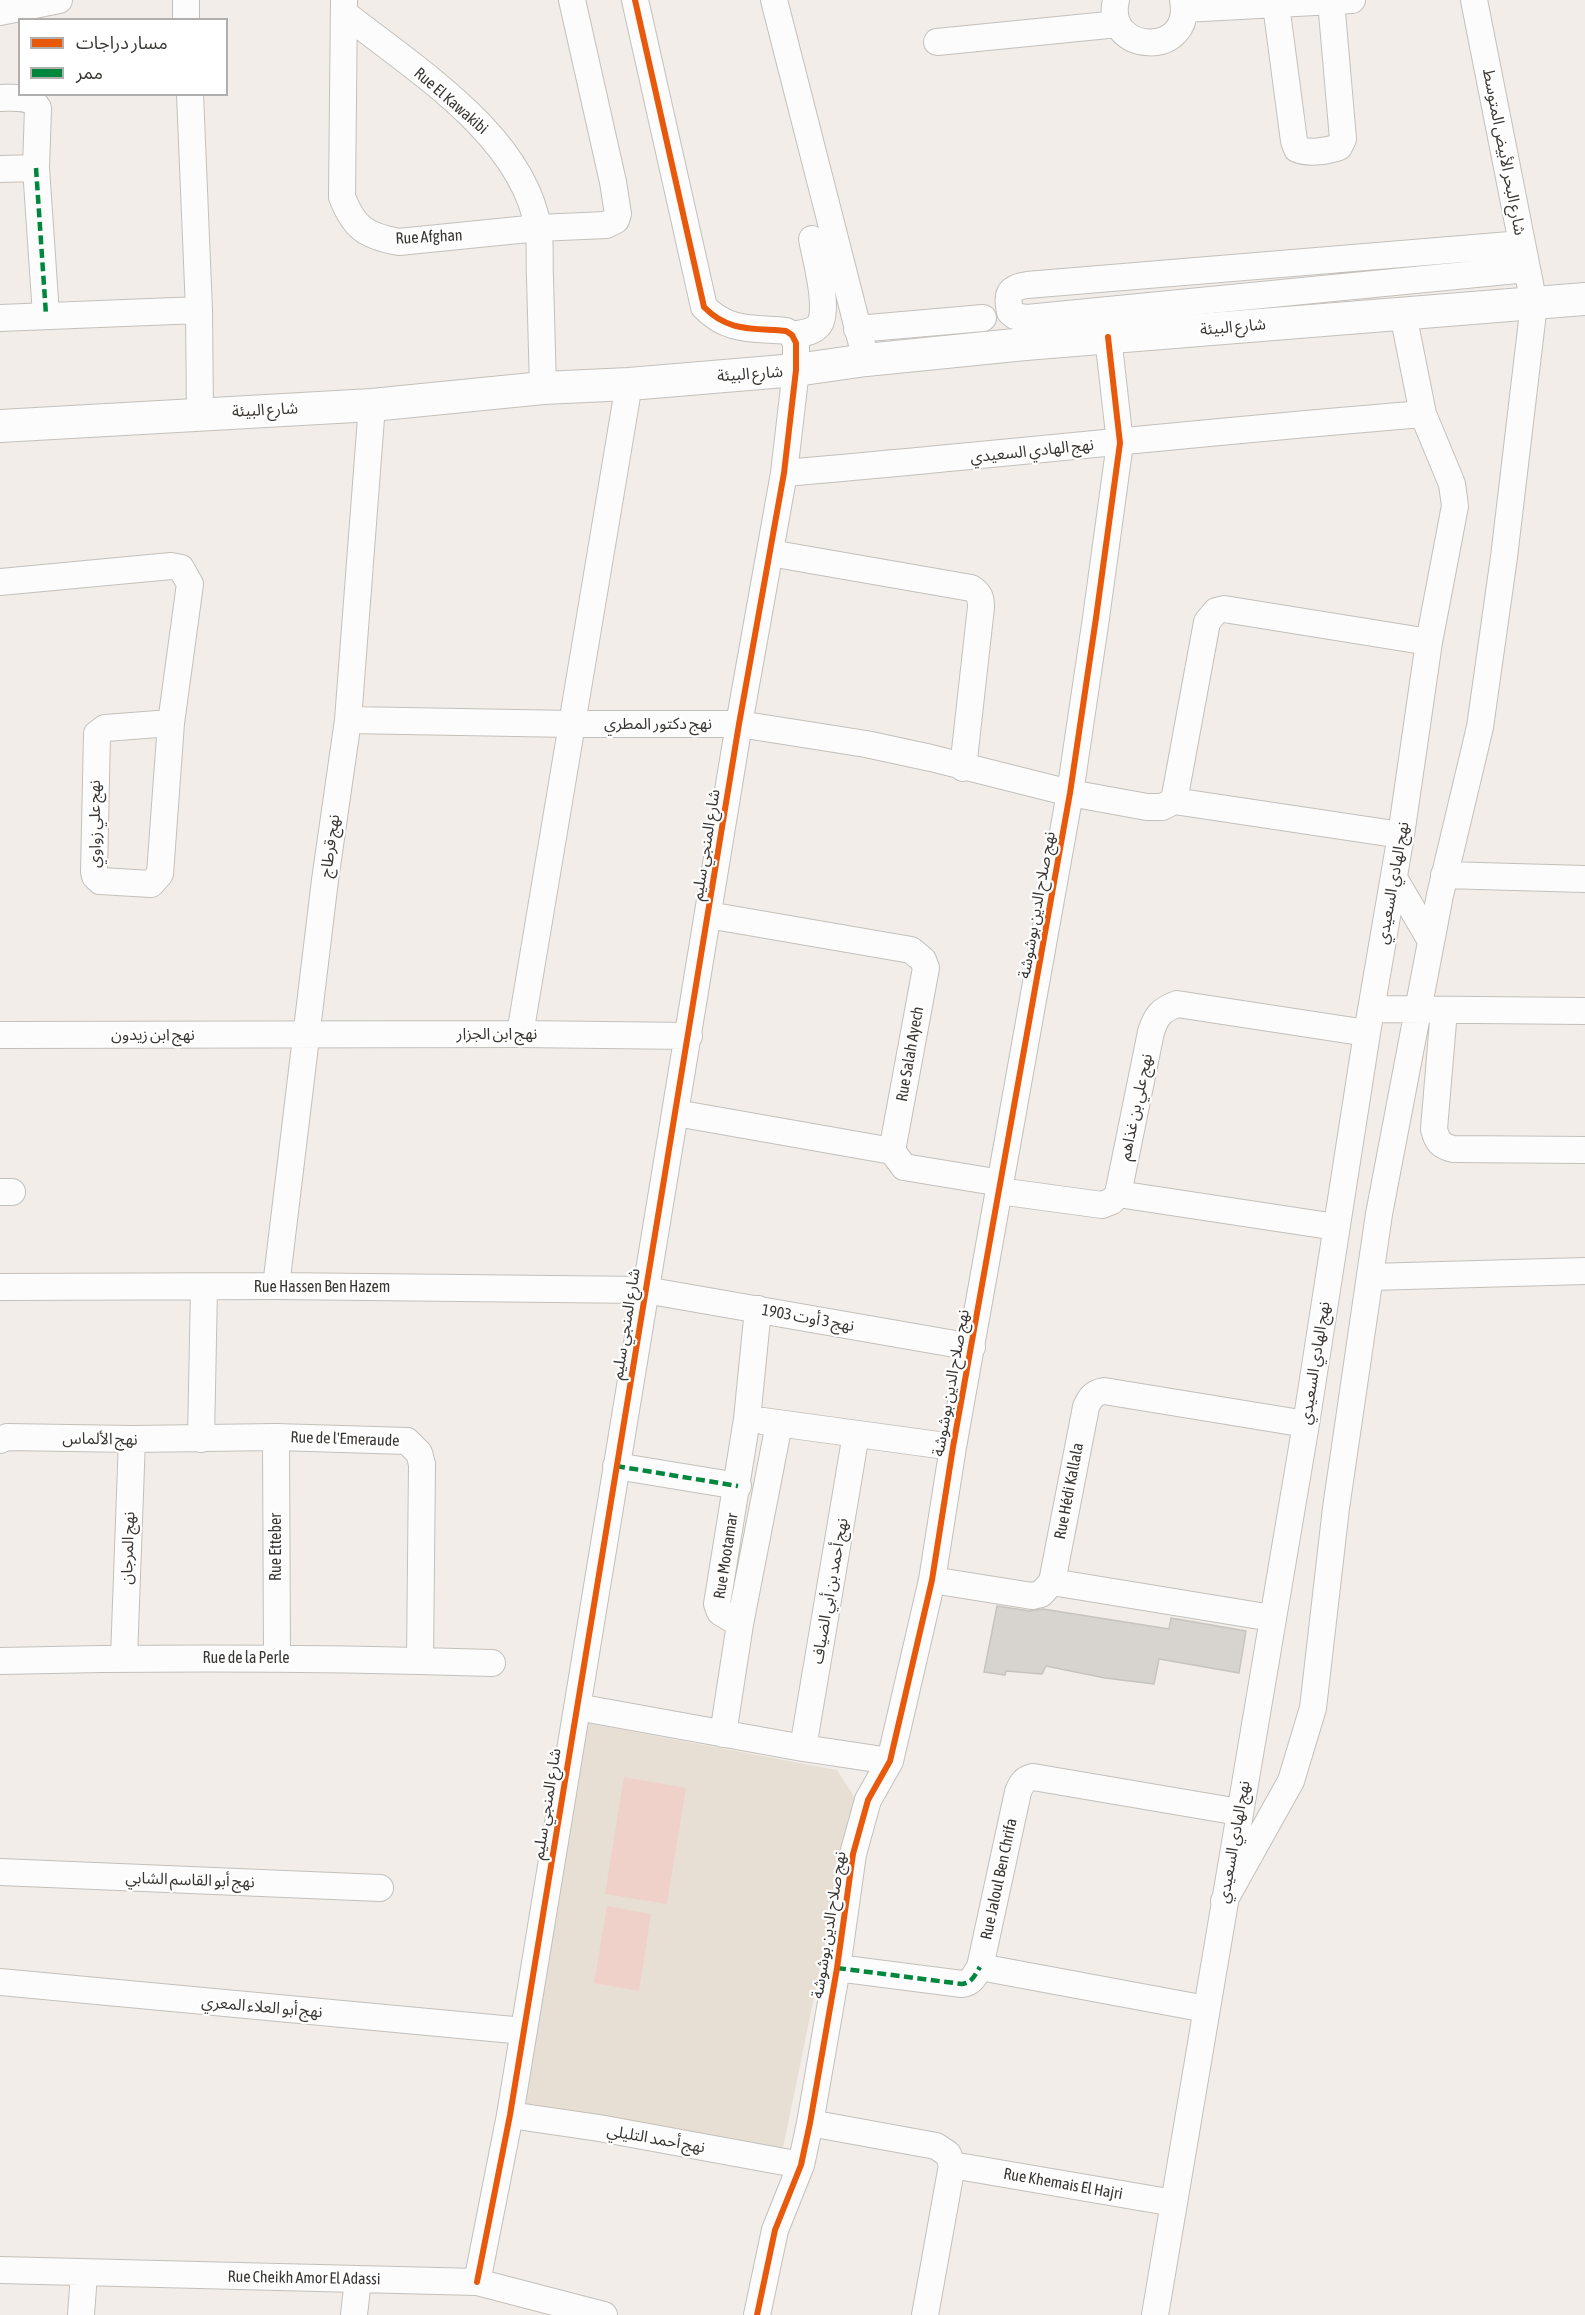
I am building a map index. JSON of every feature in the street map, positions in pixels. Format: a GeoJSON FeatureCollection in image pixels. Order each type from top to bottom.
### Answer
{"type":"FeatureCollection","features":[{"type":"Feature","properties":{"kind":"main road","name":"شارع البيئة"},"geometry":{"type":"LineString","coordinates":[[0,426],[372,405],[543,388],[629,384],[796,370],[866,360],[1108,337],[1585,299]]}},
{"type":"Feature","properties":{"kind":"street"},"geometry":{"type":"LineString","coordinates":[[0,12],[59,0]]}},
{"type":"Feature","properties":{"kind":"street"},"geometry":{"type":"LineString","coordinates":[[186,0],[186,18]]}},
{"type":"Feature","properties":{"kind":"street","name":"Rue Afghan"},"geometry":{"type":"LineString","coordinates":[[344,7],[342,197],[350,216],[363,231],[399,242],[538,228],[606,225],[616,220],[618,214],[613,182],[572,0]]}},
{"type":"Feature","properties":{"kind":"street"},"geometry":{"type":"LineString","coordinates":[[635,0],[704,307],[715,319],[728,325],[786,331],[792,335],[813,330],[822,321],[824,310],[812,239]]}},
{"type":"Feature","properties":{"kind":"street"},"geometry":{"type":"LineString","coordinates":[[774,0],[866,360]]}},
{"type":"Feature","properties":{"kind":"street","name":"شارع البحر الأبيض المتوسط"},"geometry":{"type":"LineString","coordinates":[[1224,1901],[1291,1780],[1313,1708],[1336,1508],[1379,1214],[1444,875],[1480,727],[1504,557],[1534,304],[1474,0]]}},
{"type":"Feature","properties":{"kind":"street"},"geometry":{"type":"LineString","coordinates":[[937,42],[1117,12],[1123,31],[1136,41],[1153,43],[1169,38],[1175,33],[1183,18],[1184,5],[1276,5],[1341,1],[1343,139],[1339,147],[1303,152],[1297,149],[1294,141],[1276,5]]}},
{"type":"Feature","properties":{"kind":"street","name":"Rue El Kawakibi"},"geometry":{"type":"LineString","coordinates":[[344,7],[463,107],[494,139],[515,168],[529,198],[538,228],[543,388]]}},
{"type":"Feature","properties":{"kind":"street"},"geometry":{"type":"LineString","coordinates":[[190,96],[199,310],[200,414]]}},
{"type":"Feature","properties":{"kind":"street"},"geometry":{"type":"LineString","coordinates":[[0,98],[26,99],[36,104],[38,108],[36,168],[46,315]]}},
{"type":"Feature","properties":{"kind":"street"},"geometry":{"type":"LineString","coordinates":[[0,169],[36,168]]}},
{"type":"Feature","properties":{"kind":"street"},"geometry":{"type":"LineString","coordinates":[[1522,244],[1016,286],[1010,293],[1008,302],[1010,312],[1027,318],[1527,269]]}},
{"type":"Feature","properties":{"kind":"street"},"geometry":{"type":"LineString","coordinates":[[0,318],[199,310]]}},
{"type":"Feature","properties":{"kind":"street","name":"نهج الهادي السعيدي"},"geometry":{"type":"LineString","coordinates":[[1155,2315],[1306,1424],[1369,1021],[1401,835],[1429,642],[1455,506],[1452,484],[1423,414],[1403,314]]}},
{"type":"Feature","properties":{"kind":"street"},"geometry":{"type":"LineString","coordinates":[[857,329],[983,318]]}},
{"type":"Feature","properties":{"kind":"street","name":"شارع المنجي سليم"},"geometry":{"type":"LineString","coordinates":[[477,2282],[510,2115],[645,1290],[784,473],[796,370],[796,343],[792,335]]}},
{"type":"Feature","properties":{"kind":"street","name":"نهج صلاح الدين بوشوشة"},"geometry":{"type":"LineString","coordinates":[[757,2315],[775,2230],[801,2165],[810,2123],[837,1968],[853,1854],[868,1800],[890,1761],[932,1580],[953,1447],[1070,793],[1120,443],[1108,337]]}},
{"type":"Feature","properties":{"kind":"street"},"geometry":{"type":"LineString","coordinates":[[520,1034],[629,384]]}},
{"type":"Feature","properties":{"kind":"street","name":"نهج قرطاج"},"geometry":{"type":"LineString","coordinates":[[276,1286],[306,1034],[348,720],[372,405]]}},
{"type":"Feature","properties":{"kind":"street","name":"نهج الهادي السعيدي"},"geometry":{"type":"LineString","coordinates":[[784,473],[1120,443],[1272,426],[1423,414]]}},
{"type":"Feature","properties":{"kind":"street"},"geometry":{"type":"LineString","coordinates":[[770,553],[971,588],[978,593],[981,598],[981,607],[963,768]]}},
{"type":"Feature","properties":{"kind":"street","name":"نهج علي زواوي"},"geometry":{"type":"LineString","coordinates":[[0,582],[171,566],[181,568],[190,584],[171,723],[160,874],[151,884],[100,881],[94,872],[98,734],[105,728],[171,723]]}},
{"type":"Feature","properties":{"kind":"street"},"geometry":{"type":"LineString","coordinates":[[1174,801],[1207,621],[1216,611],[1224,609],[1429,642]]}},
{"type":"Feature","properties":{"kind":"street","name":"نهج دكتور المطري"},"geometry":{"type":"LineString","coordinates":[[348,720],[740,724],[866,744],[1070,793],[1147,807],[1162,807],[1174,801],[1401,835]]}},
{"type":"Feature","properties":{"kind":"street"},"geometry":{"type":"LineString","coordinates":[[1444,875],[1585,879]]}},
{"type":"Feature","properties":{"kind":"street"},"geometry":{"type":"LineString","coordinates":[[1394,878],[1431,941]]}},
{"type":"Feature","properties":{"kind":"street","name":"Rue Salah Ayech"},"geometry":{"type":"LineString","coordinates":[[708,915],[911,950],[923,960],[926,968],[892,1151]]}},
{"type":"Feature","properties":{"kind":"street","name":"نهج علي بن غذاهم"},"geometry":{"type":"LineString","coordinates":[[1118,1194],[1151,1032],[1155,1017],[1164,1008],[1177,1004],[1369,1021],[1418,1010],[1585,1011]]}},
{"type":"Feature","properties":{"kind":"street"},"geometry":{"type":"LineString","coordinates":[[1444,1010],[1434,1129],[1437,1140],[1443,1146],[1454,1149],[1585,1150]]}},
{"type":"Feature","properties":{"kind":"street","name":"نهج ابن الجزار"},"geometry":{"type":"LineString","coordinates":[[306,1034],[689,1036]]}},
{"type":"Feature","properties":{"kind":"street","name":"نهج ابن زيدون"},"geometry":{"type":"LineString","coordinates":[[0,1035],[306,1034]]}},
{"type":"Feature","properties":{"kind":"street"},"geometry":{"type":"LineString","coordinates":[[676,1113],[892,1151],[904,1167],[1102,1205],[1112,1201],[1118,1194],[1336,1227]]}},
{"type":"Feature","properties":{"kind":"street"},"geometry":{"type":"LineString","coordinates":[[1370,1276],[1585,1271]]}},
{"type":"Feature","properties":{"kind":"street","name":"Rue Hassen Ben Hazem"},"geometry":{"type":"LineString","coordinates":[[0,1287],[276,1286],[645,1290]]}},
{"type":"Feature","properties":{"kind":"street"},"geometry":{"type":"LineString","coordinates":[[201,1439],[204,1288]]}},
{"type":"Feature","properties":{"kind":"street","name":"نهج 3 أوت 1903"},"geometry":{"type":"LineString","coordinates":[[645,1290],[972,1347]]}},
{"type":"Feature","properties":{"kind":"street","name":"Rue Mootamar"},"geometry":{"type":"LineString","coordinates":[[758,1310],[738,1486],[717,1604],[720,1612],[740,1624],[779,1424]]}},
{"type":"Feature","properties":{"kind":"street","name":"Rue Hédi Kallala"},"geometry":{"type":"LineString","coordinates":[[1052,1582],[1086,1407],[1089,1399],[1095,1393],[1104,1391],[1306,1424]]}},
{"type":"Feature","properties":{"kind":"street"},"geometry":{"type":"LineString","coordinates":[[747,1419],[953,1447]]}},
{"type":"Feature","properties":{"kind":"street","name":"نهج أحمد بن أبي الضياف"},"geometry":{"type":"LineString","coordinates":[[803,1748],[856,1434]]}},
{"type":"Feature","properties":{"kind":"street","name":"نهج الألماس"},"geometry":{"type":"LineString","coordinates":[[0,1440],[7,1437],[201,1439]]}},
{"type":"Feature","properties":{"kind":"street","name":"Rue de l'Emeraude"},"geometry":{"type":"LineString","coordinates":[[201,1439],[276,1437],[406,1442],[419,1453],[422,1464],[420,1661]]}},
{"type":"Feature","properties":{"kind":"street","name":"Rue Etteber"},"geometry":{"type":"LineString","coordinates":[[276,1437],[277,1658]]}},
{"type":"Feature","properties":{"kind":"street","name":"نهج المرجان"},"geometry":{"type":"LineString","coordinates":[[124,1658],[132,1439]]}},
{"type":"Feature","properties":{"kind":"street"},"geometry":{"type":"LineString","coordinates":[[616,1466],[738,1486]]}},
{"type":"Feature","properties":{"kind":"street"},"geometry":{"type":"LineString","coordinates":[[932,1580],[1032,1596],[1041,1594],[1052,1582],[1272,1618]]}},
{"type":"Feature","properties":{"kind":"street"},"geometry":{"type":"LineString","coordinates":[[723,1734],[740,1624]]}},
{"type":"Feature","properties":{"kind":"street","name":"Rue de la Perle"},"geometry":{"type":"LineString","coordinates":[[0,1661],[277,1658],[492,1664]]}},
{"type":"Feature","properties":{"kind":"street"},"geometry":{"type":"LineString","coordinates":[[577,1707],[803,1748],[890,1761]]}},
{"type":"Feature","properties":{"kind":"street","name":"Rue Jaloul Ben Chrifa"},"geometry":{"type":"LineString","coordinates":[[980,1967],[1018,1792],[1027,1778],[1033,1777],[1239,1812]]}},
{"type":"Feature","properties":{"kind":"street","name":"نهج أبو القاسم الشابي"},"geometry":{"type":"LineString","coordinates":[[0,1872],[380,1888]]}},
{"type":"Feature","properties":{"kind":"street"},"geometry":{"type":"LineString","coordinates":[[837,1968],[962,1984],[968,1983],[980,1967],[1206,2009]]}},
{"type":"Feature","properties":{"kind":"street","name":"نهج أبو العلاء المعري"},"geometry":{"type":"LineString","coordinates":[[0,1982],[524,2031]]}},
{"type":"Feature","properties":{"kind":"street","name":"نهج أحمد التليلي"},"geometry":{"type":"LineString","coordinates":[[510,2115],[599,2128],[801,2165]]}},
{"type":"Feature","properties":{"kind":"street"},"geometry":{"type":"LineString","coordinates":[[810,2123],[936,2146],[948,2154],[952,2165],[925,2315]]}},
{"type":"Feature","properties":{"kind":"street","name":"Rue Khemais El Hajri"},"geometry":{"type":"LineString","coordinates":[[952,2165],[1174,2203]]}},
{"type":"Feature","properties":{"kind":"street","name":"Rue Cheikh Amor El Adassi"},"geometry":{"type":"LineString","coordinates":[[0,2270],[84,2274],[477,2282],[604,2315]]}},
{"type":"Feature","properties":{"kind":"street"},"geometry":{"type":"LineString","coordinates":[[81,2315],[84,2274]]}},
{"type":"Feature","properties":{"kind":"street"},"geometry":{"type":"LineString","coordinates":[[354,2315],[358,2279]]}},
{"type":"Feature","properties":{"kind":"shaded area"},"geometry":{"type":"Polygon","coordinates":[[[587,1723],[837,1770],[855,1798],[782,2153],[524,2106],[587,1723]]]}},
{"type":"Feature","properties":{"kind":"shaded area"},"geometry":{"type":"Polygon","coordinates":[[[624,1777],[686,1788],[667,1904],[605,1894],[624,1777]]]}},
{"type":"Feature","properties":{"kind":"shaded area"},"geometry":{"type":"Polygon","coordinates":[[[607,1906],[651,1914],[639,1991],[594,1983],[607,1906]]]}},
{"type":"Feature","properties":{"kind":"building"},"geometry":{"type":"Polygon","coordinates":[[[997,1606],[1030,1611],[1043,1609],[1169,1629],[1171,1618],[1246,1631],[1239,1673],[1159,1659],[1154,1684],[1105,1678],[1046,1666],[1042,1674],[1006,1671],[1005,1675],[984,1672],[997,1606]]]}},
{"type":"Feature","properties":{"kind":"marked path"},"geometry":{"type":"LineString","coordinates":[[36,168],[46,315]]}},
{"type":"Feature","properties":{"kind":"marked path"},"geometry":{"type":"LineString","coordinates":[[616,1466],[738,1486]]}},
{"type":"Feature","properties":{"kind":"marked path"},"geometry":{"type":"LineString","coordinates":[[837,1968],[962,1984],[971,1980],[980,1967]]}},
{"type":"Feature","properties":{"kind":"cycle path"},"geometry":{"type":"LineString","coordinates":[[477,2282],[510,2115],[739,724],[784,473],[796,370],[796,343],[792,335],[786,331],[732,325],[722,321],[704,307],[635,0]]}},
{"type":"Feature","properties":{"kind":"cycle path"},"geometry":{"type":"LineString","coordinates":[[757,2315],[775,2230],[801,2165],[810,2123],[837,1968],[853,1854],[868,1800],[890,1761],[932,1580],[953,1447],[1070,793],[1096,618],[1120,443],[1108,337]]}}]}
